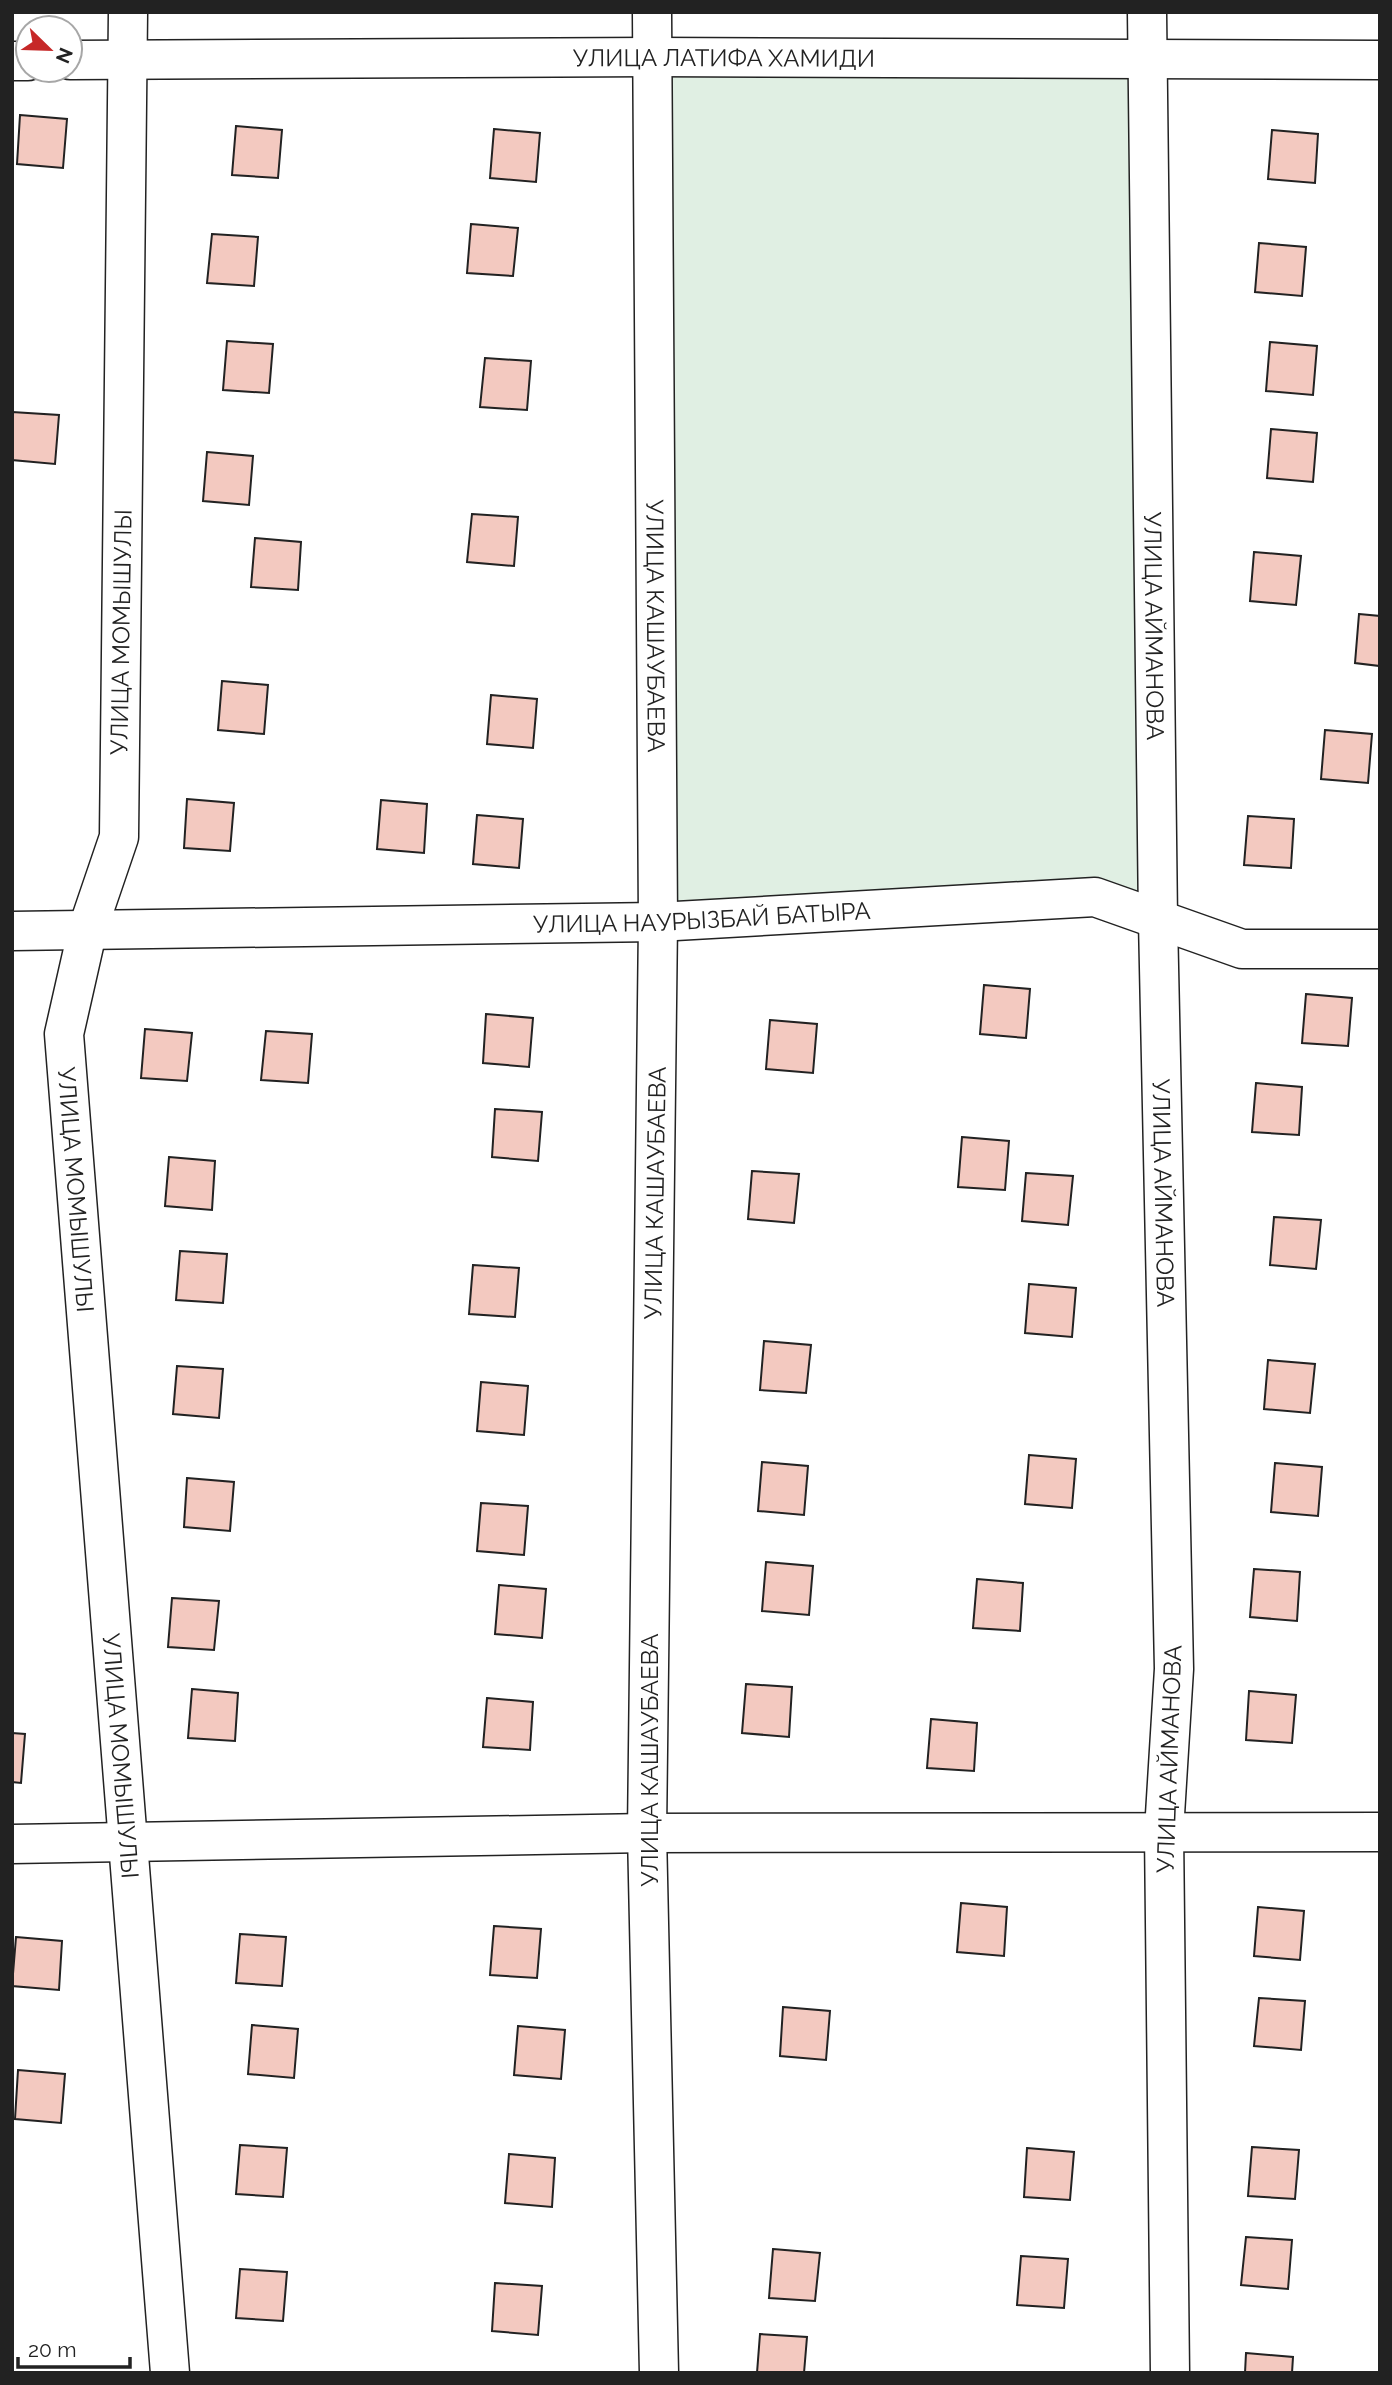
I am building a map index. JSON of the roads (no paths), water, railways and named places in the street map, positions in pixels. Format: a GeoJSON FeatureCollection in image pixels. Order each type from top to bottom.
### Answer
{"type":"FeatureCollection","features":[{"type":"Feature","properties":{"kind":"street","name":"УЛИЦА МОМЫШУЛЫ"},"geometry":{"type":"LineString","coordinates":[[128,12],[119,837],[89,928],[64,1034],[170,2373]]}},
{"type":"Feature","properties":{"kind":"street","name":"УЛИЦА КАШАУБАЕВА"},"geometry":{"type":"LineString","coordinates":[[652,12],[658,922],[647,1832],[659,2373]]}},
{"type":"Feature","properties":{"kind":"street","name":"УЛИЦА АЙМАНОВА"},"geometry":{"type":"LineString","coordinates":[[1147,12],[1158,920],[1174,1669],[1164,1831],[1170,2373]]}},
{"type":"Feature","properties":{"kind":"street","name":"УЛИЦА ЛАТИФА ХАМИДИ"},"geometry":{"type":"LineString","coordinates":[[84,60],[652,57],[1380,60]]}},
{"type":"Feature","properties":{"kind":"street","name":"УЛИЦА НАУРЫЗБАЙ БАТЫРА"},"geometry":{"type":"LineString","coordinates":[[12,931],[658,922],[1095,897],[1242,949],[1380,949]]}},
{"type":"Feature","properties":{"kind":"street"},"geometry":{"type":"LineString","coordinates":[[12,1844],[647,1832],[1380,1832]]}}]}
